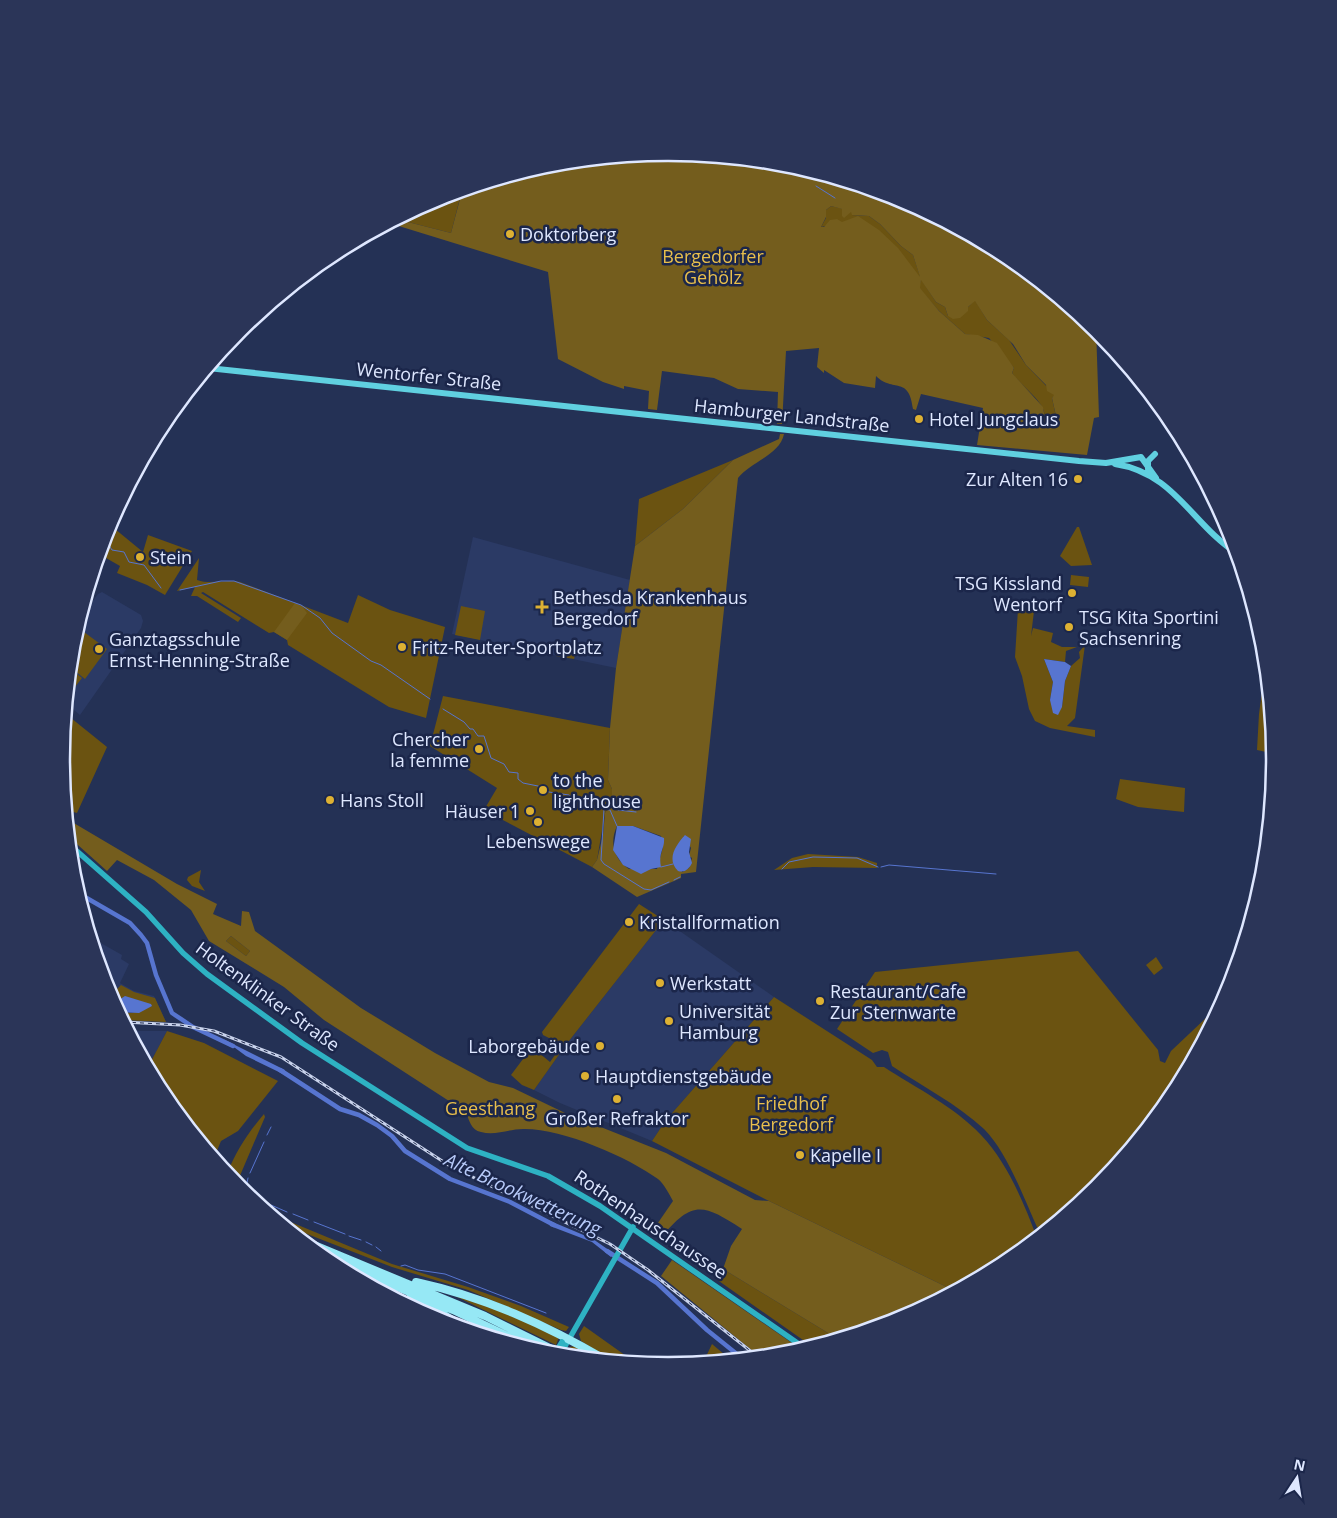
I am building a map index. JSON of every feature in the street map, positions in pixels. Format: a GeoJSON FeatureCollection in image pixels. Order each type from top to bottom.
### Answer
{"type":"FeatureCollection","features":[{"type":"Feature","properties":{"kind":"highway"},"geometry":{"type":"LineString","coordinates":[[328,1251],[396,1281],[485,1316],[583,1351]]}},
{"type":"Feature","properties":{"kind":"highway"},"geometry":{"type":"LineString","coordinates":[[349,1265],[396,1281],[480,1299],[566,1344]]}},
{"type":"Feature","properties":{"kind":"highway"},"geometry":{"type":"LineString","coordinates":[[396,1281],[446,1315]]}},
{"type":"Feature","properties":{"kind":"highway"},"geometry":{"type":"LineString","coordinates":[[396,1281],[505,1334]]}},
{"type":"Feature","properties":{"kind":"main road","name":"Wentorfer Straße"},"geometry":{"type":"LineString","coordinates":[[215,369],[648,415]]}},
{"type":"Feature","properties":{"kind":"main road","name":"Hamburger Landstraße"},"geometry":{"type":"LineString","coordinates":[[648,415],[1106,463],[1140,457]]}},
{"type":"Feature","properties":{"kind":"main road"},"geometry":{"type":"LineString","coordinates":[[1148,470],[1148,461],[1155,454]]}},
{"type":"Feature","properties":{"kind":"main road"},"geometry":{"type":"LineString","coordinates":[[1140,457],[1138,466],[1140,471]]}},
{"type":"Feature","properties":{"kind":"main road"},"geometry":{"type":"LineString","coordinates":[[1140,457],[1148,470],[1181,499],[1212,536],[1227,547]]}},
{"type":"Feature","properties":{"kind":"main road"},"geometry":{"type":"LineString","coordinates":[[1106,463],[1140,471],[1156,478]]}},
{"type":"Feature","properties":{"kind":"main road","name":"Holtenklinker Straße"},"geometry":{"type":"LineString","coordinates":[[78,852],[146,912],[183,953],[207,974],[302,1042],[468,1148]]}},
{"type":"Feature","properties":{"kind":"main road","name":"Rothenhauschaussee"},"geometry":{"type":"LineString","coordinates":[[468,1148],[548,1176],[633,1227],[798,1343]]}},
{"type":"Feature","properties":{"kind":"main road"},"geometry":{"type":"LineString","coordinates":[[566,1344],[633,1227]]}},
{"type":"Feature","properties":{"kind":"shaded area","name":"Bethesda Krankenhaus Bergedorf"},"geometry":{"type":"Polygon","coordinates":[[[473,537],[630,580],[616,668],[452,634],[473,537]]]}},
{"type":"Feature","properties":{"kind":"shaded area","name":"Ganztagsschule Ernst-Henning-Straße"},"geometry":{"type":"Polygon","coordinates":[[[102,592],[141,615],[143,621],[141,628],[80,715],[72,708],[75,681],[90,605],[98,594],[102,592]]]}},
{"type":"Feature","properties":{"kind":"shaded area","name":"Universität Hamburg"},"geometry":{"type":"Polygon","coordinates":[[[664,920],[774,997],[666,1120],[652,1141],[560,1103],[534,1090],[565,1046],[664,920]]]}},
{"type":"Feature","properties":{"kind":"shaded area"},"geometry":{"type":"Polygon","coordinates":[[[99,942],[122,955],[121,959],[129,964],[120,983],[134,991],[154,996],[166,1022],[130,1020],[99,942]]]}},
{"type":"Feature","properties":{"kind":"shaded area"},"geometry":{"type":"Polygon","coordinates":[[[136,1031],[167,1031],[151,1060],[136,1031]]]}},
{"type":"Feature","properties":{"kind":"shaded area"},"geometry":{"type":"Polygon","coordinates":[[[548,1212],[616,1245],[614,1248],[546,1215],[548,1212]]]}},
{"type":"Feature","properties":{"kind":"green space","name":"Bergedorfer Gehölz"},"geometry":{"type":"Polygon","coordinates":[[[668,161],[708,162],[785,172],[861,192],[898,206],[933,222],[1001,261],[1063,309],[1096,341],[1099,417],[1094,418],[1087,455],[977,445],[983,408],[921,394],[916,410],[913,409],[908,392],[904,388],[888,384],[876,376],[875,388],[844,383],[824,370],[824,373],[817,367],[819,348],[786,351],[782,424],[777,424],[778,392],[738,389],[714,378],[662,371],[657,410],[648,409],[649,391],[624,386],[624,389],[603,382],[558,359],[548,272],[397,226],[405,221],[451,233],[460,199],[476,192],[552,172],[629,162],[668,161]],[[831,206],[826,210],[826,217],[821,227],[824,227],[830,220],[837,219],[842,222],[858,216],[879,230],[898,248],[920,277],[913,255],[901,246],[880,224],[869,216],[852,215],[851,212],[844,218],[842,216],[842,209],[831,206]],[[921,280],[920,288],[939,311],[965,334],[978,335],[997,343],[1014,368],[1012,373],[1043,407],[1046,425],[1055,429],[1058,425],[1052,398],[1054,395],[1047,391],[1046,385],[1026,365],[1013,344],[987,320],[975,301],[960,318],[953,319],[948,316],[945,307],[936,302],[921,280]]]}},
{"type":"Feature","properties":{"kind":"green space"},"geometry":{"type":"Polygon","coordinates":[[[460,198],[451,233],[405,221],[460,198]]]}},
{"type":"Feature","properties":{"kind":"green space"},"geometry":{"type":"Polygon","coordinates":[[[831,206],[852,211],[852,215],[869,216],[880,224],[901,246],[913,255],[921,279],[842,222],[821,227],[826,218],[826,210],[831,206]]]}},
{"type":"Feature","properties":{"kind":"green space"},"geometry":{"type":"Polygon","coordinates":[[[921,279],[936,302],[945,307],[948,316],[968,307],[975,300],[987,320],[1009,340],[1026,365],[1055,395],[1052,398],[1058,426],[1055,429],[1048,428],[1041,405],[1012,373],[1014,368],[989,338],[965,334],[939,311],[919,288],[921,279]]]}},
{"type":"Feature","properties":{"kind":"green space"},"geometry":{"type":"Polygon","coordinates":[[[780,434],[784,434],[777,447],[771,453],[743,472],[738,478],[696,872],[681,874],[681,878],[637,897],[592,867],[597,860],[603,835],[605,813],[612,801],[612,789],[608,780],[610,728],[616,668],[635,546],[683,509],[733,460],[779,439],[780,434]],[[617,826],[613,838],[614,850],[624,865],[629,869],[657,869],[663,847],[661,836],[633,826],[617,826]],[[684,836],[682,840],[682,872],[689,868],[692,858],[689,856],[691,848],[684,836]]]}},
{"type":"Feature","properties":{"kind":"green space"},"geometry":{"type":"Polygon","coordinates":[[[733,460],[683,509],[635,546],[639,499],[733,460]]]}},
{"type":"Feature","properties":{"kind":"green space"},"geometry":{"type":"Polygon","coordinates":[[[1077,527],[1079,527],[1092,565],[1071,566],[1060,556],[1077,527]]]}},
{"type":"Feature","properties":{"kind":"green space"},"geometry":{"type":"Polygon","coordinates":[[[116,530],[143,552],[148,535],[192,551],[165,595],[147,585],[117,573],[120,566],[106,558],[116,530]]]}},
{"type":"Feature","properties":{"kind":"green space"},"geometry":{"type":"Polygon","coordinates":[[[199,558],[197,580],[240,582],[348,623],[358,595],[390,610],[445,627],[426,718],[389,707],[288,645],[287,640],[274,632],[269,633],[203,592],[201,593],[241,618],[238,622],[197,596],[191,596],[195,587],[177,591],[199,558]]]}},
{"type":"Feature","properties":{"kind":"green space"},"geometry":{"type":"Polygon","coordinates":[[[1071,575],[1089,577],[1088,587],[1070,585],[1071,575]]]}},
{"type":"Feature","properties":{"kind":"green space"},"geometry":{"type":"Polygon","coordinates":[[[295,603],[302,606],[307,613],[287,640],[274,632],[295,603]]]}},
{"type":"Feature","properties":{"kind":"green space"},"geometry":{"type":"Polygon","coordinates":[[[461,606],[485,611],[480,640],[455,635],[461,606]]]}},
{"type":"Feature","properties":{"kind":"green space"},"geometry":{"type":"Polygon","coordinates":[[[1018,609],[1034,611],[1031,636],[1033,628],[1053,633],[1051,642],[1062,647],[1077,647],[1066,651],[1065,662],[1044,659],[1053,682],[1050,700],[1062,707],[1065,681],[1071,666],[1080,658],[1079,652],[1085,645],[1075,718],[1067,726],[1095,730],[1095,737],[1050,728],[1035,721],[1029,709],[1022,676],[1015,657],[1018,609]]]}},
{"type":"Feature","properties":{"kind":"green space"},"geometry":{"type":"Polygon","coordinates":[[[84,632],[107,649],[85,679],[77,672],[84,632]]]}},
{"type":"Feature","properties":{"kind":"green space"},"geometry":{"type":"Polygon","coordinates":[[[557,651],[576,651],[574,659],[556,656],[557,651]]]}},
{"type":"Feature","properties":{"kind":"green space"},"geometry":{"type":"Polygon","coordinates":[[[76,673],[82,678],[74,688],[76,673]]]}},
{"type":"Feature","properties":{"kind":"green space"},"geometry":{"type":"Polygon","coordinates":[[[1263,687],[1267,752],[1257,750],[1263,687]]]}},
{"type":"Feature","properties":{"kind":"green space"},"geometry":{"type":"Polygon","coordinates":[[[443,696],[610,728],[608,780],[612,789],[612,801],[605,813],[597,860],[592,867],[484,810],[497,788],[430,746],[443,696]]]}},
{"type":"Feature","properties":{"kind":"green space"},"geometry":{"type":"Polygon","coordinates":[[[71,718],[107,747],[77,813],[72,812],[71,798],[71,718]]]}},
{"type":"Feature","properties":{"kind":"green space"},"geometry":{"type":"Polygon","coordinates":[[[1120,779],[1185,788],[1184,812],[1138,807],[1116,799],[1120,779]]]}},
{"type":"Feature","properties":{"kind":"green space","name":"Geesthang"},"geometry":{"type":"Polygon","coordinates":[[[74,823],[177,884],[217,904],[213,914],[241,926],[242,911],[249,912],[255,931],[361,1008],[435,1053],[489,1082],[513,1088],[563,1112],[666,1153],[755,1200],[769,1201],[948,1288],[898,1312],[831,1335],[723,1269],[731,1246],[742,1229],[728,1220],[707,1210],[689,1212],[671,1226],[660,1239],[651,1233],[673,1201],[658,1179],[645,1170],[594,1145],[556,1133],[523,1129],[492,1133],[478,1131],[471,1124],[466,1112],[324,1020],[284,987],[209,941],[191,910],[154,880],[117,860],[107,871],[76,843],[74,823]],[[231,936],[226,941],[246,956],[250,951],[231,936]]]}},
{"type":"Feature","properties":{"kind":"green space"},"geometry":{"type":"Polygon","coordinates":[[[808,854],[858,857],[877,863],[877,868],[813,867],[774,870],[792,858],[808,854]]]}},
{"type":"Feature","properties":{"kind":"green space"},"geometry":{"type":"Polygon","coordinates":[[[201,870],[199,882],[205,891],[192,886],[187,880],[188,877],[201,870]]]}},
{"type":"Feature","properties":{"kind":"green space"},"geometry":{"type":"Polygon","coordinates":[[[639,904],[664,920],[565,1046],[543,1035],[542,1032],[639,904]]]}},
{"type":"Feature","properties":{"kind":"green space"},"geometry":{"type":"Polygon","coordinates":[[[231,936],[250,951],[246,956],[226,941],[231,936]]]}},
{"type":"Feature","properties":{"kind":"green space"},"geometry":{"type":"Polygon","coordinates":[[[1078,951],[1158,1050],[1160,1061],[1165,1063],[1171,1051],[1209,1015],[1187,1058],[1166,1092],[1143,1123],[1092,1182],[1040,1228],[1037,1227],[1007,1162],[984,1129],[951,1103],[892,1066],[888,1052],[882,1050],[873,1053],[837,1029],[875,972],[1078,951]]]}},
{"type":"Feature","properties":{"kind":"green space"},"geometry":{"type":"Polygon","coordinates":[[[1156,957],[1163,968],[1154,975],[1146,965],[1156,957]]]}},
{"type":"Feature","properties":{"kind":"green space"},"geometry":{"type":"Polygon","coordinates":[[[121,985],[134,992],[155,998],[166,1022],[130,1020],[127,1013],[132,1013],[152,1006],[128,998],[121,999],[117,989],[121,985]]]}},
{"type":"Feature","properties":{"kind":"green space","name":"Friedhof Bergedorf"},"geometry":{"type":"Polygon","coordinates":[[[774,997],[872,1060],[877,1067],[884,1067],[935,1098],[971,1125],[990,1146],[1007,1170],[1035,1233],[1001,1257],[948,1288],[769,1201],[652,1141],[666,1120],[774,997]]]}},
{"type":"Feature","properties":{"kind":"green space"},"geometry":{"type":"Polygon","coordinates":[[[167,1031],[204,1043],[278,1081],[238,1131],[221,1141],[217,1151],[171,1092],[151,1060],[167,1031]]]}},
{"type":"Feature","properties":{"kind":"green space"},"geometry":{"type":"Polygon","coordinates":[[[538,1039],[541,1039],[533,1048],[550,1062],[560,1048],[563,1049],[534,1090],[522,1085],[511,1075],[538,1039]]]}},
{"type":"Feature","properties":{"kind":"green space"},"geometry":{"type":"Polygon","coordinates":[[[264,1114],[265,1117],[240,1176],[230,1166],[253,1128],[264,1114]]]}},
{"type":"Feature","properties":{"kind":"green space"},"geometry":{"type":"Polygon","coordinates":[[[289,1221],[392,1264],[468,1287],[521,1306],[569,1327],[566,1331],[561,1330],[468,1290],[392,1267],[301,1232],[289,1221]]]}},
{"type":"Feature","properties":{"kind":"green space"},"geometry":{"type":"Polygon","coordinates":[[[672,1260],[793,1344],[753,1351],[661,1276],[672,1260]]]}},
{"type":"Feature","properties":{"kind":"green space"},"geometry":{"type":"Polygon","coordinates":[[[723,1269],[831,1335],[805,1341],[716,1279],[723,1269]]]}},
{"type":"Feature","properties":{"kind":"green space"},"geometry":{"type":"Polygon","coordinates":[[[449,1293],[512,1314],[559,1337],[556,1345],[449,1293]]]}},
{"type":"Feature","properties":{"kind":"green space"},"geometry":{"type":"Polygon","coordinates":[[[584,1326],[626,1356],[600,1353],[581,1341],[579,1334],[584,1326]]]}},
{"type":"Feature","properties":{"kind":"green space"},"geometry":{"type":"Polygon","coordinates":[[[712,1344],[724,1354],[708,1356],[706,1356],[712,1344]]]}},
{"type":"Feature","properties":{"kind":"green space"},"geometry":{"type":"Polygon","coordinates":[[[575,1346],[584,1351],[569,1349],[575,1346]]]}},
{"type":"Feature","properties":{"kind":"water"},"geometry":{"type":"Polygon","coordinates":[[[1044,659],[1065,662],[1071,666],[1065,681],[1062,707],[1058,715],[1053,713],[1050,700],[1053,682],[1044,659]]]}},
{"type":"Feature","properties":{"kind":"water"},"geometry":{"type":"Polygon","coordinates":[[[617,826],[633,826],[664,838],[660,858],[661,867],[641,874],[623,865],[613,850],[617,826]]]}},
{"type":"Feature","properties":{"kind":"water"},"geometry":{"type":"Polygon","coordinates":[[[685,835],[691,839],[689,852],[692,863],[686,870],[678,871],[674,866],[673,857],[678,843],[685,835]]]}},
{"type":"Feature","properties":{"kind":"water"},"geometry":{"type":"Polygon","coordinates":[[[125,996],[151,1004],[152,1006],[139,1013],[127,1012],[121,999],[125,996]]]}},
{"type":"Feature","properties":{"kind":"water"},"geometry":{"type":"Polygon","coordinates":[[[223,1039],[285,1070],[283,1074],[246,1056],[223,1039]]]}},
{"type":"Feature","properties":{"kind":"water"},"geometry":{"type":"Polygon","coordinates":[[[548,1220],[593,1239],[613,1253],[611,1257],[592,1242],[550,1226],[548,1220]]]}},
{"type":"Feature","properties":{"kind":"waterway"},"geometry":{"type":"LineString","coordinates":[[816,186],[835,198]]}},
{"type":"Feature","properties":{"kind":"waterway"},"geometry":{"type":"LineString","coordinates":[[110,547],[112,550],[124,552],[129,562],[144,565],[161,588]]}},
{"type":"Feature","properties":{"kind":"waterway"},"geometry":{"type":"LineString","coordinates":[[180,590],[221,581],[234,581],[301,605],[320,618],[332,633],[430,699]]}},
{"type":"Feature","properties":{"kind":"waterway"},"geometry":{"type":"LineString","coordinates":[[443,709],[464,722],[478,736],[484,736],[491,758],[504,764],[509,772],[518,773],[518,779],[523,783],[538,786],[549,792],[569,795],[575,800],[604,809],[601,860],[604,864],[644,889],[651,890],[669,882]]}},
{"type":"Feature","properties":{"kind":"waterway"},"geometry":{"type":"LineString","coordinates":[[604,809],[610,810],[617,826]]}},
{"type":"Feature","properties":{"kind":"waterway"},"geometry":{"type":"LineString","coordinates":[[618,810],[636,812]]}},
{"type":"Feature","properties":{"kind":"waterway"},"geometry":{"type":"LineString","coordinates":[[782,869],[789,862],[813,857],[857,858],[878,867]]}},
{"type":"Feature","properties":{"kind":"waterway"},"geometry":{"type":"LineString","coordinates":[[661,867],[673,864]]}},
{"type":"Feature","properties":{"kind":"waterway"},"geometry":{"type":"LineString","coordinates":[[881,867],[889,865],[996,874]]}},
{"type":"Feature","properties":{"kind":"waterway"},"geometry":{"type":"LineString","coordinates":[[674,880],[680,877]]}},
{"type":"Feature","properties":{"kind":"waterway"},"geometry":{"type":"LineString","coordinates":[[87,898],[130,923],[147,943],[156,975],[172,1013],[193,1027],[233,1046]]}},
{"type":"Feature","properties":{"kind":"waterway","name":"Alte Brookwetterung"},"geometry":{"type":"LineString","coordinates":[[280,1070],[340,1109],[359,1115],[377,1125],[392,1136],[405,1151],[450,1179],[510,1202],[554,1225]]}},
{"type":"Feature","properties":{"kind":"waterway"},"geometry":{"type":"LineString","coordinates":[[267,1135],[271,1127]]}},
{"type":"Feature","properties":{"kind":"waterway"},"geometry":{"type":"LineString","coordinates":[[250,1173],[264,1142]]}},
{"type":"Feature","properties":{"kind":"waterway"},"geometry":{"type":"LineString","coordinates":[[247,1184],[248,1178]]}},
{"type":"Feature","properties":{"kind":"waterway"},"geometry":{"type":"LineString","coordinates":[[271,1205],[287,1212]]}},
{"type":"Feature","properties":{"kind":"waterway"},"geometry":{"type":"LineString","coordinates":[[293,1214],[308,1220]]}},
{"type":"Feature","properties":{"kind":"waterway"},"geometry":{"type":"LineString","coordinates":[[314,1222],[345,1234]]}},
{"type":"Feature","properties":{"kind":"waterway"},"geometry":{"type":"LineString","coordinates":[[349,1236],[361,1240]]}},
{"type":"Feature","properties":{"kind":"waterway"},"geometry":{"type":"LineString","coordinates":[[366,1242],[372,1245]]}},
{"type":"Feature","properties":{"kind":"waterway"},"geometry":{"type":"LineString","coordinates":[[376,1247],[381,1251]]}},
{"type":"Feature","properties":{"kind":"waterway","name":"Alte Brookwetterung"},"geometry":{"type":"LineString","coordinates":[[607,1251],[657,1283],[707,1330],[736,1353]]}},
{"type":"Feature","properties":{"kind":"waterway"},"geometry":{"type":"LineString","coordinates":[[401,1266],[405,1265],[418,1270],[445,1274],[546,1313]]}},
{"type":"Feature","properties":{"kind":"railway"},"geometry":{"type":"LineString","coordinates":[[131,1022],[180,1025],[214,1031],[281,1057],[450,1166],[610,1244],[648,1270],[751,1351]]}},
{"type":"Feature","properties":{"kind":"place","name":"Doktorberg"},"geometry":{"type":"Point","coordinates":[510,234]}},
{"type":"Feature","properties":{"kind":"place","name":"Hotel Jungclaus"},"geometry":{"type":"Point","coordinates":[919,419]}},
{"type":"Feature","properties":{"kind":"place","name":"Zur Alten 16"},"geometry":{"type":"Point","coordinates":[1078,479]}},
{"type":"Feature","properties":{"kind":"place","name":"Stein"},"geometry":{"type":"Point","coordinates":[140,557]}},
{"type":"Feature","properties":{"kind":"place","name":"TSG Kissland Wentorf"},"geometry":{"type":"Point","coordinates":[1072,593]}},
{"type":"Feature","properties":{"kind":"place","name":"Bethesda Krankenhaus Bergedorf"},"geometry":{"type":"Point","coordinates":[542,607]}},
{"type":"Feature","properties":{"kind":"place","name":"TSG Kita Sportini Sachsenring"},"geometry":{"type":"Point","coordinates":[1069,627]}},
{"type":"Feature","properties":{"kind":"place","name":"Fritz-Reuter-Sportplatz"},"geometry":{"type":"Point","coordinates":[402,647]}},
{"type":"Feature","properties":{"kind":"place","name":"Ganztagsschule Ernst-Henning-Straße"},"geometry":{"type":"Point","coordinates":[99,649]}},
{"type":"Feature","properties":{"kind":"place","name":"Chercher la femme"},"geometry":{"type":"Point","coordinates":[479,749]}},
{"type":"Feature","properties":{"kind":"place","name":"to the lighthouse"},"geometry":{"type":"Point","coordinates":[543,790]}},
{"type":"Feature","properties":{"kind":"place","name":"Hans Stoll"},"geometry":{"type":"Point","coordinates":[330,800]}},
{"type":"Feature","properties":{"kind":"place","name":"Häuser 1"},"geometry":{"type":"Point","coordinates":[530,811]}},
{"type":"Feature","properties":{"kind":"place","name":"Lebenswege"},"geometry":{"type":"Point","coordinates":[538,822]}},
{"type":"Feature","properties":{"kind":"place","name":"Kristallformation"},"geometry":{"type":"Point","coordinates":[629,922]}},
{"type":"Feature","properties":{"kind":"place","name":"Werkstatt"},"geometry":{"type":"Point","coordinates":[660,983]}},
{"type":"Feature","properties":{"kind":"place","name":"Restaurant/Cafe Zur Sternwarte"},"geometry":{"type":"Point","coordinates":[820,1001]}},
{"type":"Feature","properties":{"kind":"place","name":"Universität Hamburg"},"geometry":{"type":"Point","coordinates":[669,1021]}},
{"type":"Feature","properties":{"kind":"place","name":"Laborgebäude"},"geometry":{"type":"Point","coordinates":[600,1046]}},
{"type":"Feature","properties":{"kind":"place","name":"Hauptdienstgebäude"},"geometry":{"type":"Point","coordinates":[585,1076]}},
{"type":"Feature","properties":{"kind":"place","name":"Großer Refraktor"},"geometry":{"type":"Point","coordinates":[617,1099]}},
{"type":"Feature","properties":{"kind":"place","name":"Kapelle I"},"geometry":{"type":"Point","coordinates":[800,1155]}}]}
